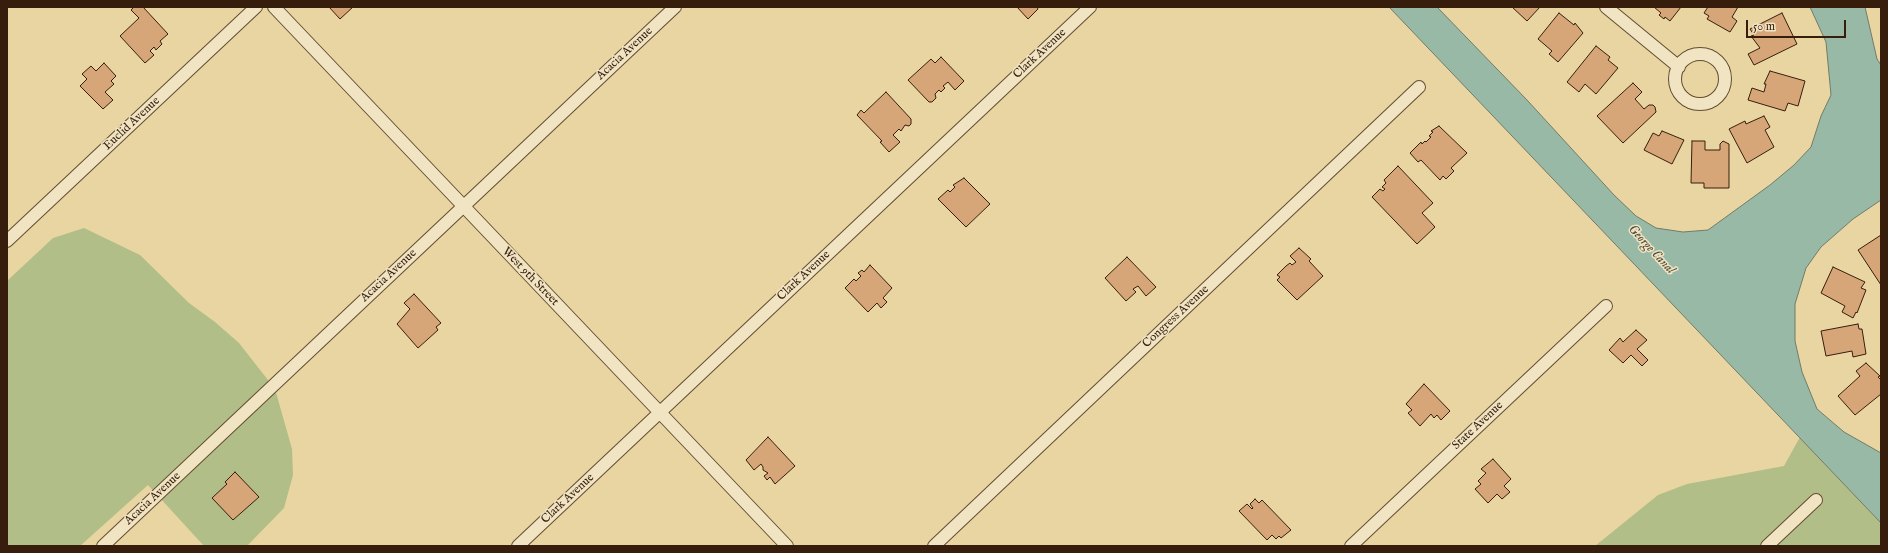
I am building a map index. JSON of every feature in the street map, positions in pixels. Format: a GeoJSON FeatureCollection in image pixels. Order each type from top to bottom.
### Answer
{"type":"FeatureCollection","features":[{"type":"Feature","properties":{"kind":"street","name":"Euclid Avenue"},"geometry":{"type":"LineString","coordinates":[[7,241],[256,7]]}},
{"type":"Feature","properties":{"kind":"street","name":"West 9th Street"},"geometry":{"type":"LineString","coordinates":[[274,7],[787,546]]}},
{"type":"Feature","properties":{"kind":"street","name":"Acacia Avenue"},"geometry":{"type":"LineString","coordinates":[[103,546],[675,7]]}},
{"type":"Feature","properties":{"kind":"street","name":"Clark Avenue"},"geometry":{"type":"LineString","coordinates":[[518,546],[1090,7]]}},
{"type":"Feature","properties":{"kind":"street"},"geometry":{"type":"LineString","coordinates":[[1606,7],[1678,67]]}},
{"type":"Feature","properties":{"kind":"street"},"geometry":{"type":"LineString","coordinates":[[1695,55],[1704,55],[1716,60],[1721,66],[1724,75],[1724,83],[1720,94],[1706,104],[1691,103],[1678,91],[1675,83],[1675,75],[1678,67],[1687,58],[1695,55]]}},
{"type":"Feature","properties":{"kind":"street","name":"Congress Avenue"},"geometry":{"type":"LineString","coordinates":[[934,546],[1419,87]]}},
{"type":"Feature","properties":{"kind":"street","name":"State Avenue"},"geometry":{"type":"LineString","coordinates":[[1351,546],[1606,306]]}},
{"type":"Feature","properties":{"kind":"street"},"geometry":{"type":"LineString","coordinates":[[1767,546],[1816,500]]}},
{"type":"Feature","properties":{"kind":"green space"},"geometry":{"type":"Polygon","coordinates":[[[84,228],[140,255],[189,303],[215,322],[239,343],[275,389],[292,449],[293,475],[284,508],[247,546],[204,546],[148,485],[80,546],[7,546],[7,281],[53,238],[84,228]]]}},
{"type":"Feature","properties":{"kind":"green space"},"geometry":{"type":"Polygon","coordinates":[[[1800,437],[1881,523],[1881,546],[1595,546],[1658,495],[1687,484],[1784,466],[1800,437]]]}},
{"type":"Feature","properties":{"kind":"water","name":"George Canal"},"geometry":{"type":"Polygon","coordinates":[[[1389,7],[1437,7],[1527,100],[1614,195],[1636,216],[1656,228],[1683,232],[1708,230],[1770,185],[1794,165],[1811,147],[1821,116],[1831,95],[1826,42],[1810,7],[1865,7],[1877,59],[1881,65],[1881,200],[1853,219],[1821,247],[1806,268],[1795,304],[1795,341],[1802,372],[1817,409],[1844,432],[1881,453],[1881,523],[1389,7]]]}},
{"type":"Feature","properties":{"kind":"building"},"geometry":{"type":"Polygon","coordinates":[[[134,7],[143,7],[168,34],[160,41],[162,44],[156,50],[154,47],[150,51],[154,55],[145,63],[120,36],[139,18],[131,10],[134,7]]]}},
{"type":"Feature","properties":{"kind":"building"},"geometry":{"type":"Polygon","coordinates":[[[329,7],[353,7],[340,19],[329,7]]]}},
{"type":"Feature","properties":{"kind":"building"},"geometry":{"type":"Polygon","coordinates":[[[1017,7],[1037,7],[1038,9],[1028,19],[1017,7]]]}},
{"type":"Feature","properties":{"kind":"building"},"geometry":{"type":"Polygon","coordinates":[[[1512,7],[1540,7],[1527,21],[1512,7]]]}},
{"type":"Feature","properties":{"kind":"building"},"geometry":{"type":"Polygon","coordinates":[[[1654,7],[1681,7],[1670,21],[1659,15],[1661,13],[1654,7]]]}},
{"type":"Feature","properties":{"kind":"building"},"geometry":{"type":"Polygon","coordinates":[[[1708,7],[1738,7],[1732,17],[1737,21],[1730,32],[1707,19],[1709,16],[1704,13],[1708,7]]]}},
{"type":"Feature","properties":{"kind":"building"},"geometry":{"type":"Polygon","coordinates":[[[1559,13],[1574,25],[1575,23],[1583,33],[1558,62],[1549,54],[1552,51],[1538,39],[1559,13]]]}},
{"type":"Feature","properties":{"kind":"building"},"geometry":{"type":"Polygon","coordinates":[[[1782,13],[1797,44],[1754,65],[1748,54],[1760,48],[1751,36],[1754,35],[1750,29],[1782,13]]]}},
{"type":"Feature","properties":{"kind":"building"},"geometry":{"type":"Polygon","coordinates":[[[1596,46],[1610,57],[1608,60],[1618,68],[1596,94],[1585,84],[1579,92],[1567,82],[1596,46]]]}},
{"type":"Feature","properties":{"kind":"building"},"geometry":{"type":"Polygon","coordinates":[[[941,57],[964,81],[955,90],[948,82],[943,86],[945,88],[941,92],[939,90],[935,94],[936,98],[932,102],[929,102],[908,80],[931,59],[935,63],[941,57]]]}},
{"type":"Feature","properties":{"kind":"building"},"geometry":{"type":"Polygon","coordinates":[[[104,63],[116,76],[111,81],[114,84],[105,92],[113,100],[103,109],[80,86],[87,79],[82,74],[91,66],[96,71],[104,63]]]}},
{"type":"Feature","properties":{"kind":"building"},"geometry":{"type":"Polygon","coordinates":[[[1770,71],[1805,81],[1798,106],[1788,103],[1785,111],[1748,100],[1752,88],[1764,92],[1766,84],[1764,84],[1770,71]]]}},
{"type":"Feature","properties":{"kind":"building"},"geometry":{"type":"Polygon","coordinates":[[[1633,83],[1642,92],[1635,99],[1644,109],[1649,105],[1653,105],[1656,112],[1623,143],[1597,116],[1633,83]]]}},
{"type":"Feature","properties":{"kind":"building"},"geometry":{"type":"Polygon","coordinates":[[[886,92],[911,119],[911,124],[909,126],[905,125],[901,131],[899,129],[893,135],[900,142],[889,152],[880,142],[882,141],[857,115],[861,110],[864,113],[886,92]]]}},
{"type":"Feature","properties":{"kind":"building"},"geometry":{"type":"Polygon","coordinates":[[[1764,116],[1770,127],[1765,130],[1774,147],[1747,163],[1729,129],[1745,121],[1746,124],[1764,116]]]}},
{"type":"Feature","properties":{"kind":"building"},"geometry":{"type":"Polygon","coordinates":[[[1439,126],[1467,153],[1451,168],[1454,171],[1446,179],[1443,176],[1440,180],[1421,160],[1418,162],[1410,153],[1421,142],[1422,144],[1425,141],[1426,142],[1431,137],[1429,136],[1433,132],[1431,131],[1439,126]]]}},
{"type":"Feature","properties":{"kind":"building"},"geometry":{"type":"Polygon","coordinates":[[[1662,131],[1684,140],[1672,164],[1644,150],[1653,133],[1659,136],[1662,131]]]}},
{"type":"Feature","properties":{"kind":"building"},"geometry":{"type":"Polygon","coordinates":[[[1692,141],[1705,141],[1705,150],[1720,150],[1720,144],[1723,141],[1729,144],[1729,188],[1704,188],[1704,183],[1691,183],[1692,141]]]}},
{"type":"Feature","properties":{"kind":"building"},"geometry":{"type":"Polygon","coordinates":[[[1398,166],[1433,203],[1422,213],[1435,227],[1417,244],[1372,197],[1380,189],[1383,191],[1385,189],[1382,187],[1386,183],[1384,180],[1398,166]]]}},
{"type":"Feature","properties":{"kind":"building"},"geometry":{"type":"Polygon","coordinates":[[[964,178],[990,204],[966,227],[938,199],[948,190],[950,192],[955,187],[953,185],[964,178]]]}},
{"type":"Feature","properties":{"kind":"building"},"geometry":{"type":"Polygon","coordinates":[[[1881,235],[1881,285],[1858,250],[1881,235]]]}},
{"type":"Feature","properties":{"kind":"building"},"geometry":{"type":"Polygon","coordinates":[[[1299,248],[1311,259],[1309,261],[1323,276],[1297,300],[1277,280],[1280,277],[1277,275],[1290,263],[1292,265],[1296,262],[1290,256],[1299,248]]]}},
{"type":"Feature","properties":{"kind":"building"},"geometry":{"type":"Polygon","coordinates":[[[1127,257],[1156,287],[1146,296],[1138,286],[1133,289],[1136,292],[1126,301],[1105,278],[1127,257]]]}},
{"type":"Feature","properties":{"kind":"building"},"geometry":{"type":"Polygon","coordinates":[[[870,265],[892,288],[883,298],[887,302],[881,308],[877,303],[868,312],[845,288],[854,279],[856,281],[861,276],[858,273],[862,270],[864,272],[870,265]]]}},
{"type":"Feature","properties":{"kind":"building"},"geometry":{"type":"Polygon","coordinates":[[[1833,267],[1865,282],[1861,288],[1866,290],[1857,313],[1856,312],[1853,318],[1842,312],[1845,306],[1821,293],[1833,267]]]}},
{"type":"Feature","properties":{"kind":"building"},"geometry":{"type":"Polygon","coordinates":[[[414,294],[441,323],[436,327],[438,330],[418,348],[397,324],[410,309],[404,303],[414,294]]]}},
{"type":"Feature","properties":{"kind":"building"},"geometry":{"type":"Polygon","coordinates":[[[1858,324],[1859,329],[1862,329],[1866,354],[1853,357],[1852,351],[1826,356],[1821,331],[1858,324]]]}},
{"type":"Feature","properties":{"kind":"building"},"geometry":{"type":"Polygon","coordinates":[[[1636,330],[1647,340],[1637,349],[1648,360],[1642,366],[1631,355],[1623,363],[1609,350],[1620,338],[1623,342],[1636,330]]]}},
{"type":"Feature","properties":{"kind":"building"},"geometry":{"type":"Polygon","coordinates":[[[1866,363],[1880,376],[1878,377],[1881,380],[1881,394],[1855,415],[1838,396],[1860,376],[1856,371],[1866,363]]]}},
{"type":"Feature","properties":{"kind":"building"},"geometry":{"type":"Polygon","coordinates":[[[1424,384],[1450,411],[1441,420],[1437,415],[1434,418],[1431,414],[1420,426],[1408,413],[1412,410],[1406,404],[1424,384]]]}},
{"type":"Feature","properties":{"kind":"building"},"geometry":{"type":"Polygon","coordinates":[[[768,437],[795,466],[775,484],[770,477],[767,480],[764,476],[768,473],[763,470],[761,464],[754,470],[746,460],[768,437]]]}},
{"type":"Feature","properties":{"kind":"building"},"geometry":{"type":"Polygon","coordinates":[[[1493,459],[1511,479],[1504,486],[1510,492],[1502,499],[1497,494],[1488,503],[1475,489],[1481,484],[1478,481],[1486,473],[1481,469],[1493,459]]]}},
{"type":"Feature","properties":{"kind":"building"},"geometry":{"type":"Polygon","coordinates":[[[235,472],[259,497],[233,520],[212,498],[227,484],[225,482],[235,472]]]}},
{"type":"Feature","properties":{"kind":"building"},"geometry":{"type":"Polygon","coordinates":[[[1255,499],[1259,503],[1262,500],[1291,530],[1281,538],[1279,536],[1276,539],[1272,535],[1267,540],[1239,511],[1247,504],[1252,509],[1253,508],[1250,504],[1255,499]]]}}]}
